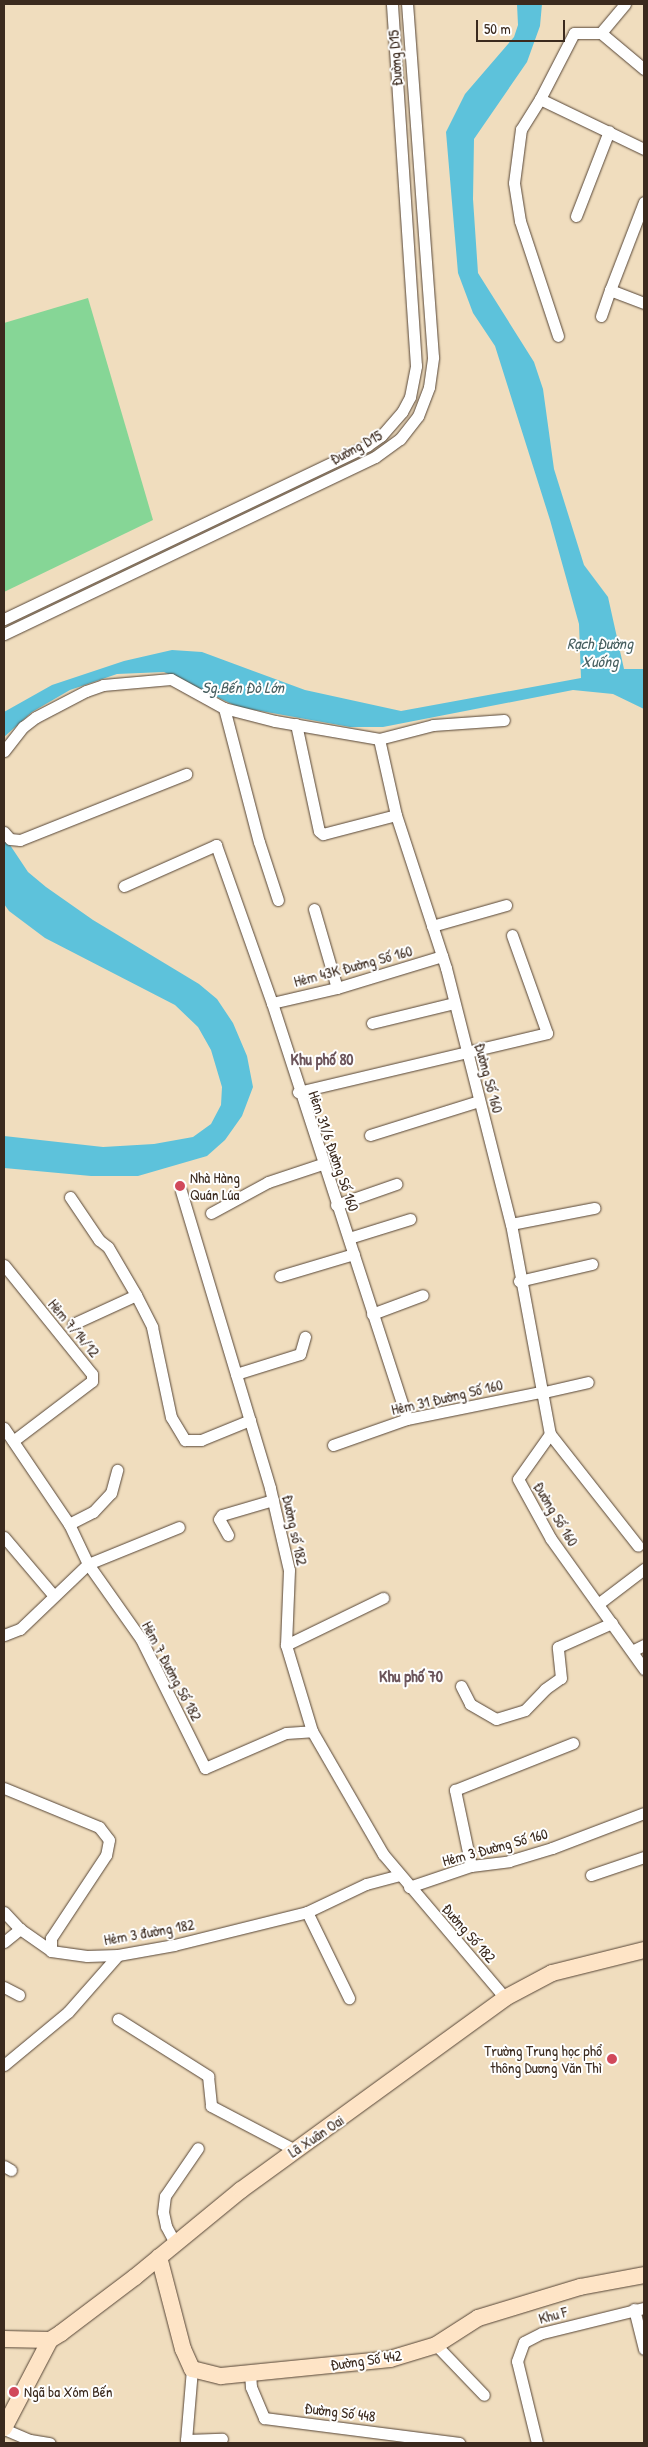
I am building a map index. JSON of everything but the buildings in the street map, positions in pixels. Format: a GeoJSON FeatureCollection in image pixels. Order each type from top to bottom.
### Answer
{"type":"FeatureCollection","features":[{"type":"Feature","properties":{"kind":"main road","name":"Lã Xuân Oai"},"geometry":{"type":"LineString","coordinates":[[50,2340],[295,2150],[505,1998],[552,1973],[644,1950]]}},
{"type":"Feature","properties":{"kind":"main road"},"geometry":{"type":"LineString","coordinates":[[159,2257],[183,2349],[192,2369]]}},
{"type":"Feature","properties":{"kind":"main road","name":"Đường Số 442"},"geometry":{"type":"LineString","coordinates":[[192,2369],[221,2376],[390,2360],[436,2345],[478,2318],[580,2287],[644,2275]]}},
{"type":"Feature","properties":{"kind":"main road"},"geometry":{"type":"LineString","coordinates":[[4,2428],[50,2340],[5,2336]]}},
{"type":"Feature","properties":{"kind":"street","name":"Đường D15"},"geometry":{"type":"LineString","coordinates":[[4,619],[368,445],[392,426],[410,397],[414,382],[416,351],[392,4]]}},
{"type":"Feature","properties":{"kind":"street","name":"Đường D15"},"geometry":{"type":"LineString","coordinates":[[4,634],[223,527],[375,457],[400,439],[410,427],[424,401],[432,372],[407,4]]}},
{"type":"Feature","properties":{"kind":"street"},"geometry":{"type":"LineString","coordinates":[[601,33],[625,4]]}},
{"type":"Feature","properties":{"kind":"street"},"geometry":{"type":"LineString","coordinates":[[558,336],[520,221],[514,183],[521,129],[540,99],[574,33],[601,33],[644,69]]}},
{"type":"Feature","properties":{"kind":"street"},"geometry":{"type":"LineString","coordinates":[[540,99],[644,148]]}},
{"type":"Feature","properties":{"kind":"street"},"geometry":{"type":"LineString","coordinates":[[576,216],[609,131]]}},
{"type":"Feature","properties":{"kind":"street"},"geometry":{"type":"LineString","coordinates":[[601,316],[644,202]]}},
{"type":"Feature","properties":{"kind":"street"},"geometry":{"type":"LineString","coordinates":[[410,279],[426,278]]}},
{"type":"Feature","properties":{"kind":"street"},"geometry":{"type":"LineString","coordinates":[[610,290],[644,303]]}},
{"type":"Feature","properties":{"kind":"street"},"geometry":{"type":"LineString","coordinates":[[220,515],[223,527]]}},
{"type":"Feature","properties":{"kind":"street"},"geometry":{"type":"LineString","coordinates":[[4,751],[23,727],[44,712],[103,686],[171,679],[224,708],[296,724],[379,739],[433,725],[504,720]]}},
{"type":"Feature","properties":{"kind":"street"},"geometry":{"type":"LineString","coordinates":[[224,708],[259,842],[278,900]]}},
{"type":"Feature","properties":{"kind":"street"},"geometry":{"type":"LineString","coordinates":[[296,724],[318,831],[323,834],[396,816]]}},
{"type":"Feature","properties":{"kind":"street","name":"Đường Số 160"},"geometry":{"type":"LineString","coordinates":[[379,739],[396,816],[442,956],[511,1224],[519,1281],[550,1434],[518,1479],[551,1538],[644,1669]]}},
{"type":"Feature","properties":{"kind":"street"},"geometry":{"type":"LineString","coordinates":[[4,832],[10,839],[20,840],[186,774]]}},
{"type":"Feature","properties":{"kind":"street","name":"Hẻm 31/6 Đường Số 160"},"geometry":{"type":"LineString","coordinates":[[124,886],[216,846],[272,1003],[298,1092],[349,1238],[407,1419]]}},
{"type":"Feature","properties":{"kind":"street"},"geometry":{"type":"LineString","coordinates":[[432,926],[506,905]]}},
{"type":"Feature","properties":{"kind":"street"},"geometry":{"type":"LineString","coordinates":[[314,909],[337,988]]}},
{"type":"Feature","properties":{"kind":"street"},"geometry":{"type":"LineString","coordinates":[[298,1092],[465,1050],[547,1033],[512,935]]}},
{"type":"Feature","properties":{"kind":"street","name":"Hẻm 43K Đường Số 160"},"geometry":{"type":"LineString","coordinates":[[272,1003],[337,988],[442,956]]}},
{"type":"Feature","properties":{"kind":"street"},"geometry":{"type":"LineString","coordinates":[[372,1022],[454,1003]]}},
{"type":"Feature","properties":{"kind":"street"},"geometry":{"type":"LineString","coordinates":[[370,1135],[479,1101]]}},
{"type":"Feature","properties":{"kind":"street"},"geometry":{"type":"LineString","coordinates":[[211,1213],[268,1182],[322,1164]]}},
{"type":"Feature","properties":{"kind":"street"},"geometry":{"type":"LineString","coordinates":[[336,1205],[396,1184]]}},
{"type":"Feature","properties":{"kind":"street","name":"Đường số 182"},"geometry":{"type":"LineString","coordinates":[[181,1191],[273,1500],[289,1570],[286,1645],[312,1731],[383,1854],[409,1887]]}},
{"type":"Feature","properties":{"kind":"street"},"geometry":{"type":"LineString","coordinates":[[70,1197],[99,1240],[108,1247],[152,1327],[171,1417],[185,1440],[200,1440],[250,1420]]}},
{"type":"Feature","properties":{"kind":"street"},"geometry":{"type":"LineString","coordinates":[[511,1224],[594,1208]]}},
{"type":"Feature","properties":{"kind":"street"},"geometry":{"type":"LineString","coordinates":[[349,1238],[410,1219]]}},
{"type":"Feature","properties":{"kind":"street"},"geometry":{"type":"LineString","coordinates":[[280,1276],[354,1254]]}},
{"type":"Feature","properties":{"kind":"street"},"geometry":{"type":"LineString","coordinates":[[519,1281],[592,1264]]}},
{"type":"Feature","properties":{"kind":"street","name":"Hẻm 7/14/12"},"geometry":{"type":"LineString","coordinates":[[4,1265],[92,1374],[92,1381],[13,1441]]}},
{"type":"Feature","properties":{"kind":"street"},"geometry":{"type":"LineString","coordinates":[[73,1324],[136,1295]]}},
{"type":"Feature","properties":{"kind":"street"},"geometry":{"type":"LineString","coordinates":[[372,1314],[423,1295]]}},
{"type":"Feature","properties":{"kind":"street"},"geometry":{"type":"LineString","coordinates":[[236,1374],[300,1354],[305,1338]]}},
{"type":"Feature","properties":{"kind":"street","name":"Hẻm 31 Đường Số 160"},"geometry":{"type":"LineString","coordinates":[[333,1445],[407,1419],[588,1382]]}},
{"type":"Feature","properties":{"kind":"street"},"geometry":{"type":"LineString","coordinates":[[4,1428],[69,1524],[88,1564]]}},
{"type":"Feature","properties":{"kind":"street"},"geometry":{"type":"LineString","coordinates":[[550,1434],[638,1546]]}},
{"type":"Feature","properties":{"kind":"street"},"geometry":{"type":"LineString","coordinates":[[69,1524],[93,1512],[111,1493],[117,1470]]}},
{"type":"Feature","properties":{"kind":"street"},"geometry":{"type":"LineString","coordinates":[[228,1535],[219,1519],[222,1515],[273,1500]]}},
{"type":"Feature","properties":{"kind":"street"},"geometry":{"type":"LineString","coordinates":[[4,1636],[20,1630],[88,1564],[179,1527]]}},
{"type":"Feature","properties":{"kind":"street"},"geometry":{"type":"LineString","coordinates":[[4,1537],[54,1596]]}},
{"type":"Feature","properties":{"kind":"street","name":"Hẻm 7 Đường Số 182"},"geometry":{"type":"LineString","coordinates":[[88,1564],[141,1640],[205,1768],[286,1733],[312,1731]]}},
{"type":"Feature","properties":{"kind":"street"},"geometry":{"type":"LineString","coordinates":[[598,1604],[644,1569]]}},
{"type":"Feature","properties":{"kind":"street"},"geometry":{"type":"LineString","coordinates":[[286,1645],[383,1598]]}},
{"type":"Feature","properties":{"kind":"street"},"geometry":{"type":"LineString","coordinates":[[461,1686],[470,1704],[480,1707],[496,1719],[525,1710],[545,1689],[561,1678],[558,1647],[612,1623]]}},
{"type":"Feature","properties":{"kind":"street"},"geometry":{"type":"LineString","coordinates":[[632,1651],[644,1645]]}},
{"type":"Feature","properties":{"kind":"street"},"geometry":{"type":"LineString","coordinates":[[471,1866],[455,1790],[573,1744]]}},
{"type":"Feature","properties":{"kind":"street"},"geometry":{"type":"LineString","coordinates":[[4,1788],[99,1827],[109,1840],[106,1855],[52,1938],[51,1951],[20,1930],[4,1912]]}},
{"type":"Feature","properties":{"kind":"street","name":"Hẻm 3 Đường Số 160"},"geometry":{"type":"LineString","coordinates":[[409,1887],[471,1866],[509,1861],[552,1848],[644,1813]]}},
{"type":"Feature","properties":{"kind":"street"},"geometry":{"type":"LineString","coordinates":[[591,1876],[644,1856]]}},
{"type":"Feature","properties":{"kind":"street","name":"Hẻm 3 đường 182"},"geometry":{"type":"LineString","coordinates":[[51,1951],[87,1956],[118,1955],[307,1912],[366,1884],[399,1875]]}},
{"type":"Feature","properties":{"kind":"street","name":"Đường Số 182"},"geometry":{"type":"LineString","coordinates":[[409,1887],[505,1998]]}},
{"type":"Feature","properties":{"kind":"street"},"geometry":{"type":"LineString","coordinates":[[307,1912],[349,1998]]}},
{"type":"Feature","properties":{"kind":"street"},"geometry":{"type":"LineString","coordinates":[[4,1942],[20,1930]]}},
{"type":"Feature","properties":{"kind":"street"},"geometry":{"type":"LineString","coordinates":[[4,2065],[62,2018],[118,1955]]}},
{"type":"Feature","properties":{"kind":"street"},"geometry":{"type":"LineString","coordinates":[[4,1986],[19,1995]]}},
{"type":"Feature","properties":{"kind":"street"},"geometry":{"type":"LineString","coordinates":[[118,2019],[208,2076],[211,2106],[295,2150]]}},
{"type":"Feature","properties":{"kind":"street"},"geometry":{"type":"LineString","coordinates":[[175,2242],[166,2226],[163,2212],[165,2196],[198,2148]]}},
{"type":"Feature","properties":{"kind":"street"},"geometry":{"type":"LineString","coordinates":[[639,2308],[644,2349]]}},
{"type":"Feature","properties":{"kind":"street","name":"Khu F"},"geometry":{"type":"LineString","coordinates":[[537,2443],[517,2361],[524,2342],[542,2333],[639,2308]]}},
{"type":"Feature","properties":{"kind":"street"},"geometry":{"type":"LineString","coordinates":[[436,2345],[484,2395]]}},
{"type":"Feature","properties":{"kind":"street"},"geometry":{"type":"LineString","coordinates":[[192,2369],[186,2442],[222,2439]]}},
{"type":"Feature","properties":{"kind":"street","name":"Đường Số 448"},"geometry":{"type":"LineString","coordinates":[[250,2373],[251,2387],[264,2418],[459,2443]]}},
{"type":"Feature","properties":{"kind":"street"},"geometry":{"type":"LineString","coordinates":[[4,2428],[30,2440],[50,2443]]}},
{"type":"Feature","properties":{"kind":"green space"},"geometry":{"type":"Polygon","coordinates":[[[88,298],[153,520],[4,592],[4,323],[88,298]]]}},
{"type":"Feature","properties":{"kind":"water"},"geometry":{"type":"Polygon","coordinates":[[[517,4],[542,4],[540,26],[527,62],[474,139],[473,199],[478,273],[534,362],[543,389],[554,469],[584,565],[608,597],[624,669],[644,669],[644,709],[613,694],[573,690],[383,727],[350,727],[238,707],[164,672],[117,674],[70,690],[32,712],[4,737],[4,712],[52,685],[124,661],[172,650],[202,652],[305,690],[401,711],[581,678],[579,624],[550,520],[495,346],[473,313],[458,273],[446,132],[465,94],[514,37],[518,25],[517,4]]]}},
{"type":"Feature","properties":{"kind":"water"},"geometry":{"type":"Polygon","coordinates":[[[4,836],[28,872],[46,887],[93,920],[199,984],[217,999],[233,1023],[247,1056],[253,1087],[242,1116],[225,1140],[207,1156],[138,1176],[91,1176],[4,1168],[4,1136],[103,1147],[154,1144],[193,1137],[211,1124],[221,1105],[222,1087],[211,1050],[198,1027],[175,1005],[45,938],[9,911],[4,904],[4,836]]]}},
{"type":"Feature","properties":{"kind":"place","name":"Nhà Hàng Quán Lúa"},"geometry":{"type":"Point","coordinates":[180,1186]}},
{"type":"Feature","properties":{"kind":"place","name":"Trường Trung học phổ thông Dương Văn Thì"},"geometry":{"type":"Point","coordinates":[612,2059]}},
{"type":"Feature","properties":{"kind":"place","name":"Ngã ba Xóm Bến"},"geometry":{"type":"Point","coordinates":[14,2392]}},
{"type":"Feature","properties":{"kind":"district","name":"Khu phố 80"},"geometry":{"type":"Point","coordinates":[322,1059]}},
{"type":"Feature","properties":{"kind":"district","name":"Khu phố 70"},"geometry":{"type":"Point","coordinates":[411,1676]}},
{"type":"Feature","properties":{"kind":"water label","name":"Rạch Đường Xuống"},"geometry":{"type":"Point","coordinates":[600,652]}},
{"type":"Feature","properties":{"kind":"water label","name":"Sg.Bến Đò Lớn"},"geometry":{"type":"Point","coordinates":[243,687]}}]}
